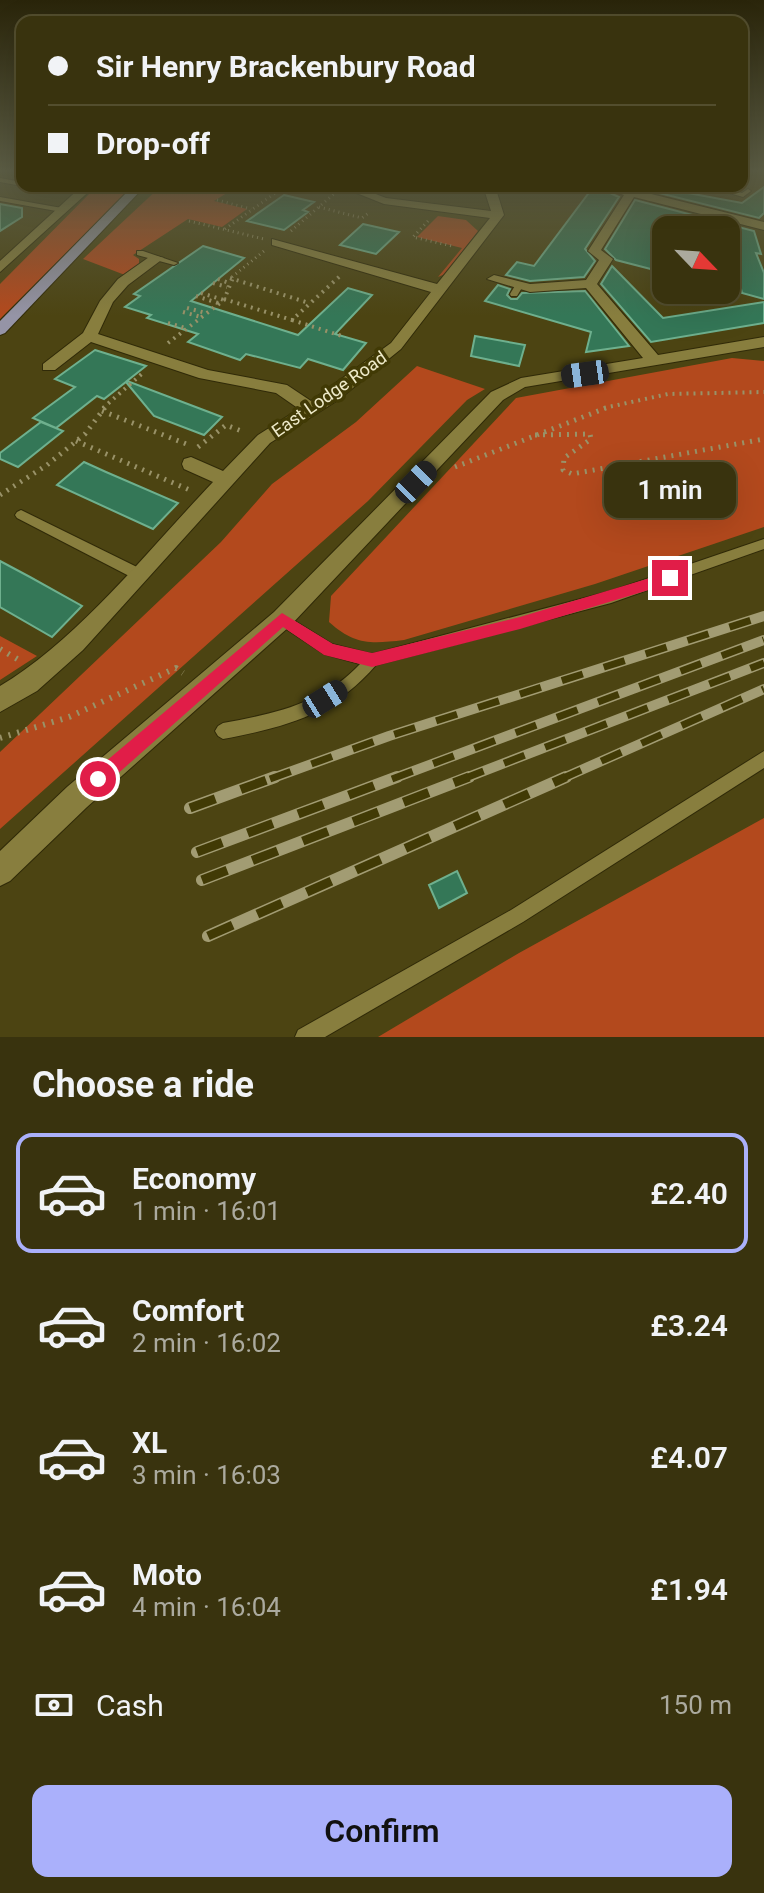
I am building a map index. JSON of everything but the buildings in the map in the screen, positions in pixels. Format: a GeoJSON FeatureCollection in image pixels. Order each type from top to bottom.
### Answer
{"type":"FeatureCollection","features":[{"type":"Feature","properties":{"kind":"main road"},"geometry":{"type":"LineString","coordinates":[[0,330],[107,219]]}},
{"type":"Feature","properties":{"kind":"street"},"geometry":{"type":"LineString","coordinates":[[0,268],[52,219]]}},
{"type":"Feature","properties":{"kind":"street","name":"East Lodge Road"},"geometry":{"type":"LineString","coordinates":[[0,700],[28,683],[75,643],[264,439],[312,410],[396,346],[495,219]]}},
{"type":"Feature","properties":{"kind":"street"},"geometry":{"type":"LineString","coordinates":[[590,284],[606,259],[594,251],[614,219]]}},
{"type":"Feature","properties":{"kind":"street"},"geometry":{"type":"LineString","coordinates":[[744,219],[764,226]]}},
{"type":"Feature","properties":{"kind":"street"},"geometry":{"type":"LineString","coordinates":[[276,242],[441,290]]}},
{"type":"Feature","properties":{"kind":"street"},"geometry":{"type":"LineString","coordinates":[[49,367],[89,336],[107,301],[123,282],[157,258]]}},
{"type":"Feature","properties":{"kind":"street"},"geometry":{"type":"LineString","coordinates":[[494,279],[516,290],[590,284]]}},
{"type":"Feature","properties":{"kind":"street"},"geometry":{"type":"LineString","coordinates":[[590,284],[654,361]]}},
{"type":"Feature","properties":{"kind":"street"},"geometry":{"type":"LineString","coordinates":[[89,336],[205,374],[281,389],[312,410]]}},
{"type":"Feature","properties":{"kind":"street"},"geometry":{"type":"LineString","coordinates":[[0,871],[282,619],[497,396],[521,383],[764,342]]}},
{"type":"Feature","properties":{"kind":"street"},"geometry":{"type":"LineString","coordinates":[[191,464],[227,480]]}},
{"type":"Feature","properties":{"kind":"lane"},"geometry":{"type":"LineString","coordinates":[[140,253],[174,263]]}},
{"type":"Feature","properties":{"kind":"lane"},"geometry":{"type":"LineString","coordinates":[[21,515],[138,574]]}},
{"type":"Feature","properties":{"kind":"lane"},"geometry":{"type":"LineString","coordinates":[[282,619],[329,650],[372,660],[611,597],[764,544]]}},
{"type":"Feature","properties":{"kind":"lane"},"geometry":{"type":"LineString","coordinates":[[223,731],[286,720],[348,685],[372,660]]}},
{"type":"Feature","properties":{"kind":"lane"},"geometry":{"type":"LineString","coordinates":[[305,1037],[517,916],[764,759]]}},
{"type":"Feature","properties":{"kind":"path"},"geometry":{"type":"LineString","coordinates":[[214,232],[236,219]]}},
{"type":"Feature","properties":{"kind":"path"},"geometry":{"type":"LineString","coordinates":[[189,221],[276,242],[303,219]]}},
{"type":"Feature","properties":{"kind":"path"},"geometry":{"type":"LineString","coordinates":[[430,219],[413,237],[459,247],[451,257]]}},
{"type":"Feature","properties":{"kind":"path"},"geometry":{"type":"LineString","coordinates":[[246,239],[253,237]]}},
{"type":"Feature","properties":{"kind":"path"},"geometry":{"type":"LineString","coordinates":[[292,320],[354,263]]}},
{"type":"Feature","properties":{"kind":"path"},"geometry":{"type":"LineString","coordinates":[[218,279],[310,303]]}},
{"type":"Feature","properties":{"kind":"path"},"geometry":{"type":"LineString","coordinates":[[213,283],[229,283]]}},
{"type":"Feature","properties":{"kind":"path"},"geometry":{"type":"LineString","coordinates":[[199,295],[345,337]]}},
{"type":"Feature","properties":{"kind":"path"},"geometry":{"type":"LineString","coordinates":[[202,317],[185,310],[206,313]]}},
{"type":"Feature","properties":{"kind":"path"},"geometry":{"type":"LineString","coordinates":[[168,323],[186,329]]}},
{"type":"Feature","properties":{"kind":"path"},"geometry":{"type":"LineString","coordinates":[[123,384],[131,386]]}},
{"type":"Feature","properties":{"kind":"path"},"geometry":{"type":"LineString","coordinates":[[436,461],[459,468],[527,436],[652,396],[703,391],[764,392]]}},
{"type":"Feature","properties":{"kind":"path"},"geometry":{"type":"LineString","coordinates":[[101,410],[197,448],[226,425],[264,439]]}},
{"type":"Feature","properties":{"kind":"path"},"geometry":{"type":"LineString","coordinates":[[527,436],[577,432],[590,434],[591,439],[564,458],[563,470],[572,474],[764,439]]}},
{"type":"Feature","properties":{"kind":"path"},"geometry":{"type":"LineString","coordinates":[[75,441],[164,481],[210,497]]}},
{"type":"Feature","properties":{"kind":"path"},"geometry":{"type":"LineString","coordinates":[[0,738],[69,717],[176,668],[203,687]]}},
{"type":"Feature","properties":{"kind":"shaded area"},"geometry":{"type":"Polygon","coordinates":[[[64,219],[100,219],[0,319],[0,284],[64,219]]]}},
{"type":"Feature","properties":{"kind":"shaded area"},"geometry":{"type":"Polygon","coordinates":[[[125,219],[187,219],[133,255],[139,259],[139,264],[125,275],[83,259],[125,219]]]}},
{"type":"Feature","properties":{"kind":"shaded area"},"geometry":{"type":"Polygon","coordinates":[[[190,219],[233,219],[222,227],[190,219]]]}},
{"type":"Feature","properties":{"kind":"shaded area"},"geometry":{"type":"Polygon","coordinates":[[[435,219],[466,220],[478,231],[445,274],[438,277],[462,248],[417,237],[435,219]]]}},
{"type":"Feature","properties":{"kind":"shaded area"},"geometry":{"type":"Polygon","coordinates":[[[732,358],[764,361],[764,527],[595,584],[404,640],[382,642],[355,639],[329,622],[331,596],[516,398],[732,358]]]}},
{"type":"Feature","properties":{"kind":"shaded area"},"geometry":{"type":"Polygon","coordinates":[[[417,366],[485,389],[467,400],[368,501],[0,829],[0,752],[221,542],[272,484],[356,422],[417,366]]]}},
{"type":"Feature","properties":{"kind":"shaded area"},"geometry":{"type":"Polygon","coordinates":[[[0,636],[37,656],[0,680],[0,636]]]}},
{"type":"Feature","properties":{"kind":"shaded area"},"geometry":{"type":"Polygon","coordinates":[[[764,818],[764,1037],[378,1037],[519,953],[764,818]]]}},
{"type":"Feature","properties":{"kind":"railway"},"geometry":{"type":"LineString","coordinates":[[270,779],[389,736],[764,616]]}},
{"type":"Feature","properties":{"kind":"railway"},"geometry":{"type":"LineString","coordinates":[[392,779],[764,640]]}},
{"type":"Feature","properties":{"kind":"railway"},"geometry":{"type":"LineString","coordinates":[[463,779],[764,663]]}},
{"type":"Feature","properties":{"kind":"railway"},"geometry":{"type":"LineString","coordinates":[[561,779],[764,689]]}},
{"type":"Feature","properties":{"kind":"railway"},"geometry":{"type":"LineString","coordinates":[[190,808],[275,777]]}},
{"type":"Feature","properties":{"kind":"railway"},"geometry":{"type":"LineString","coordinates":[[197,852],[397,777]]}},
{"type":"Feature","properties":{"kind":"railway"},"geometry":{"type":"LineString","coordinates":[[202,880],[469,777]]}},
{"type":"Feature","properties":{"kind":"railway"},"geometry":{"type":"LineString","coordinates":[[208,936],[566,777]]}},
{"type":"Feature","properties":{"kind":"route"},"geometry":{"type":"LineString","coordinates":[[98,779],[282,619],[329,650],[372,660],[520,623],[670,578]]}}]}
